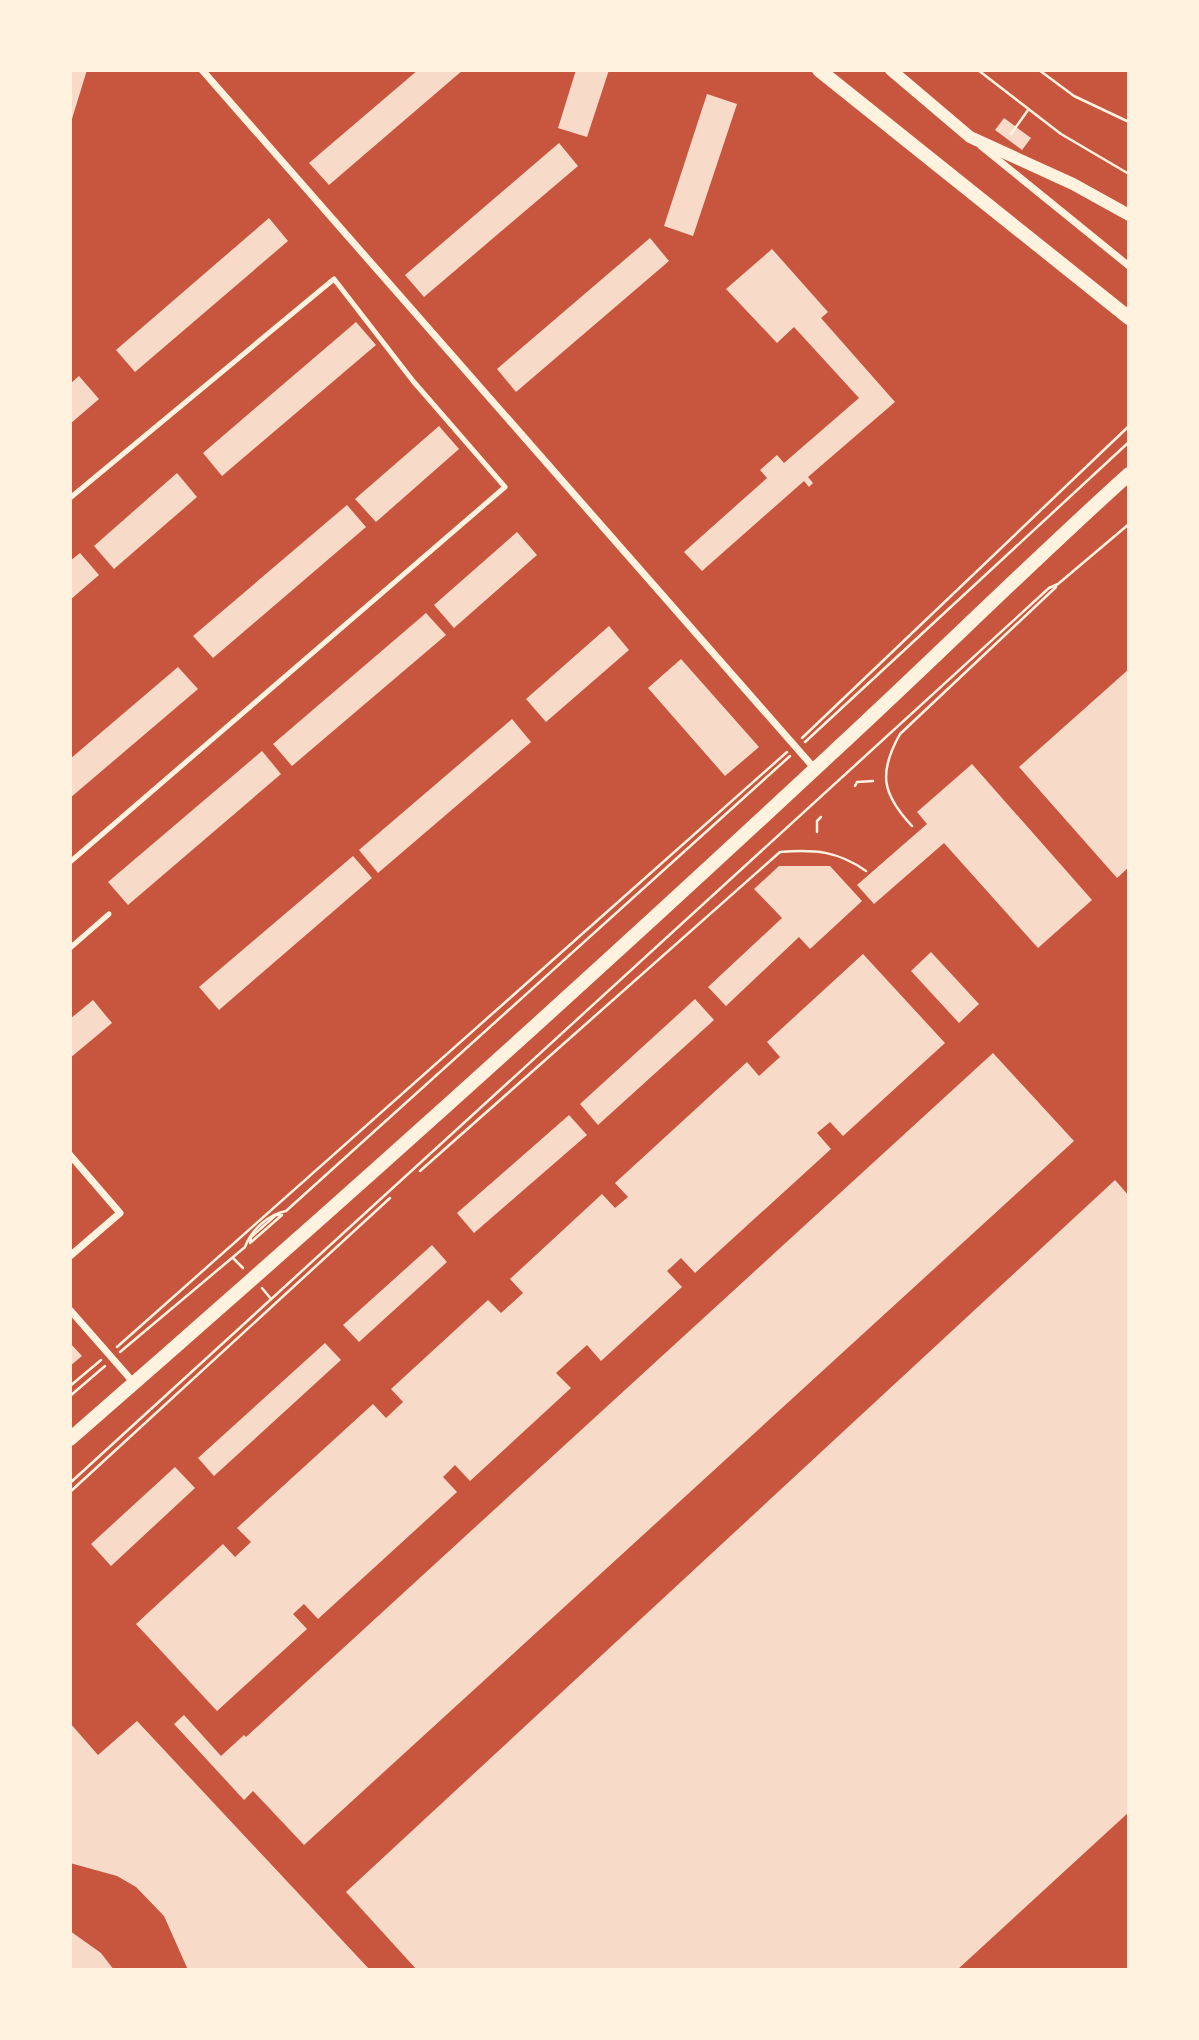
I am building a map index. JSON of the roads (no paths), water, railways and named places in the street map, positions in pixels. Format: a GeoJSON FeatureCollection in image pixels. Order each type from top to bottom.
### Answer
{"type":"FeatureCollection","features":[{"type":"Feature","properties":{"kind":"main road"},"geometry":{"type":"LineString","coordinates":[[819,70],[1129,318]]}},
{"type":"Feature","properties":{"kind":"main road"},"geometry":{"type":"LineString","coordinates":[[70,1439],[384,1161],[815,769],[1026,567],[1129,474]]}},
{"type":"Feature","properties":{"kind":"street"},"geometry":{"type":"LineString","coordinates":[[202,70],[815,769]]}},
{"type":"Feature","properties":{"kind":"street"},"geometry":{"type":"LineString","coordinates":[[891,70],[1129,267]]}},
{"type":"Feature","properties":{"kind":"street"},"geometry":{"type":"LineString","coordinates":[[970,137],[1073,184],[1129,215]]}},
{"type":"Feature","properties":{"kind":"street"},"geometry":{"type":"LineString","coordinates":[[70,1155],[120,1213],[70,1256]]}},
{"type":"Feature","properties":{"kind":"street"},"geometry":{"type":"LineString","coordinates":[[70,1310],[134,1383]]}},
{"type":"Feature","properties":{"kind":"lane"},"geometry":{"type":"LineString","coordinates":[[70,498],[334,279],[413,381],[505,487],[70,862]]}},
{"type":"Feature","properties":{"kind":"lane"},"geometry":{"type":"LineString","coordinates":[[70,948],[109,914]]}}]}
